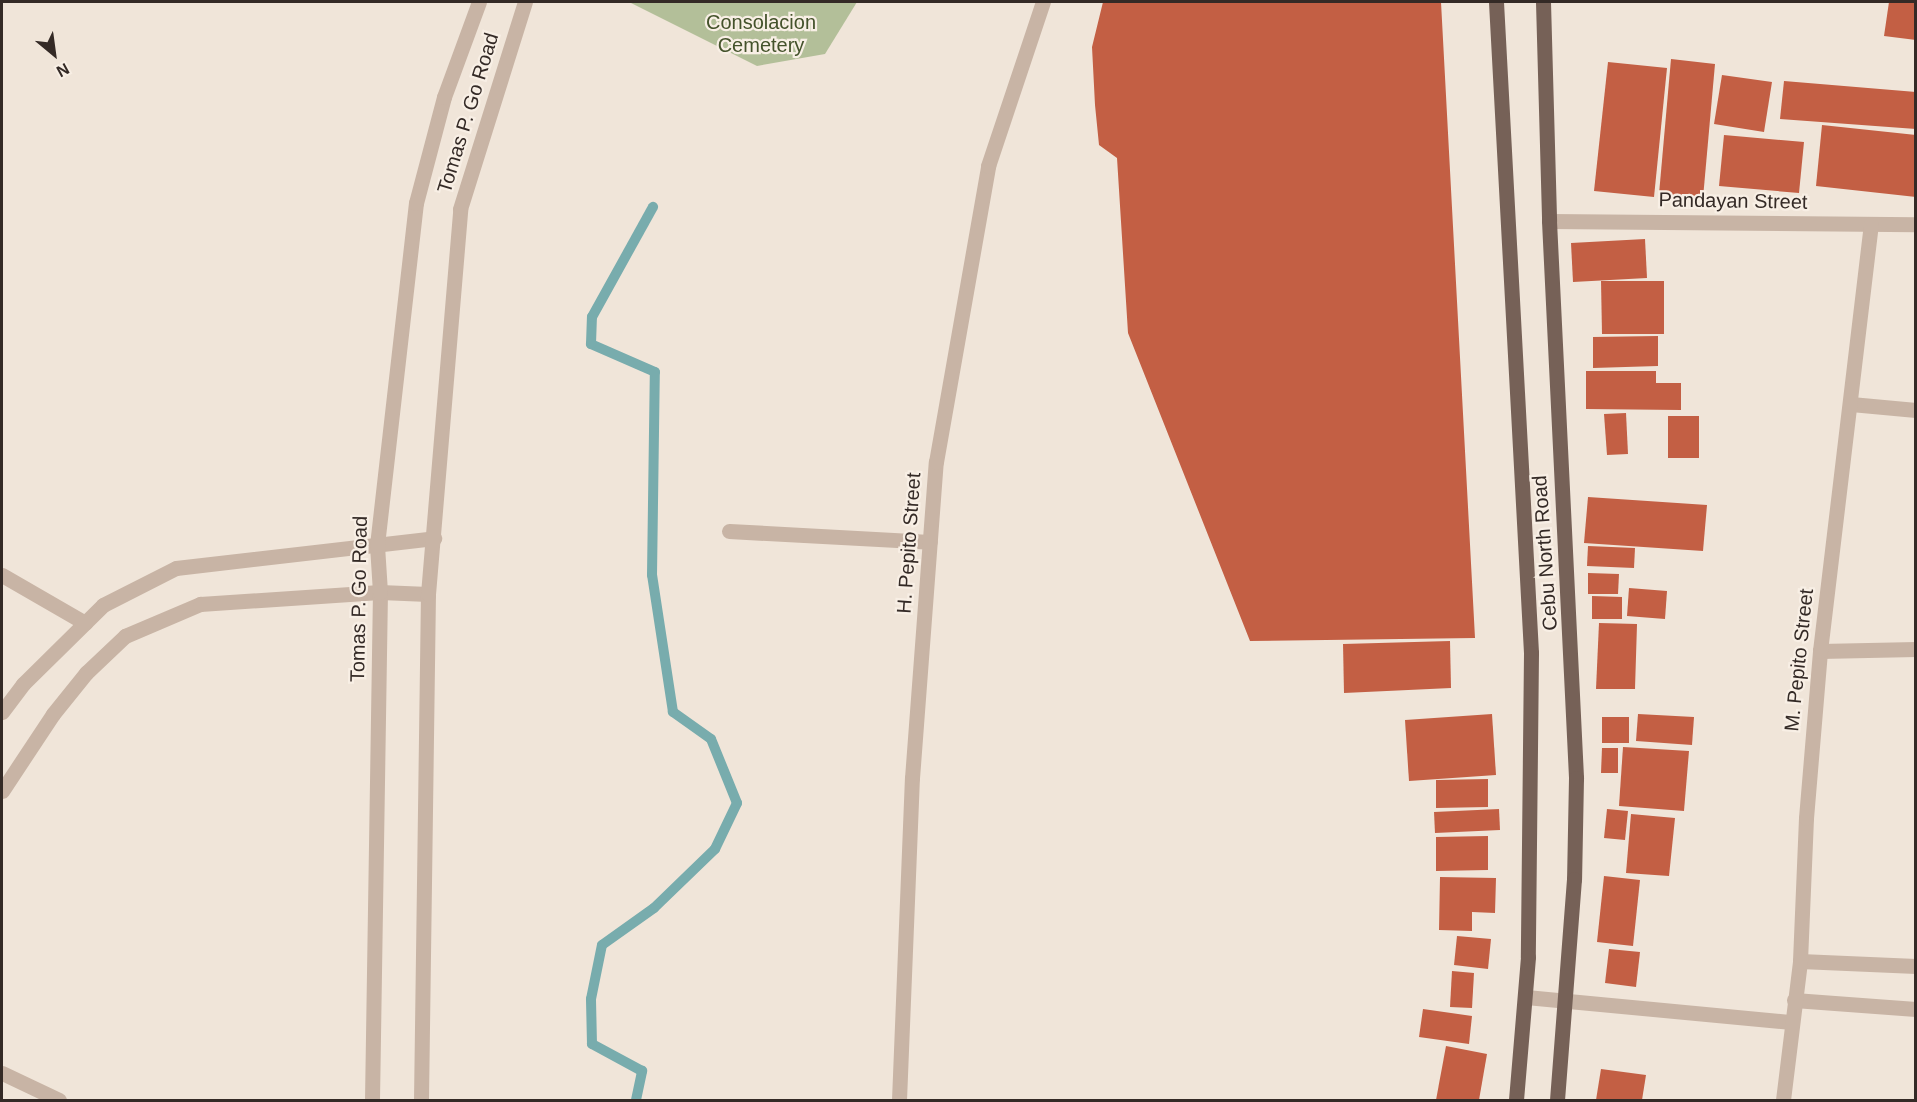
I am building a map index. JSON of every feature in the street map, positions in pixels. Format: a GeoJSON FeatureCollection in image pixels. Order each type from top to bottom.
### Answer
{"type":"FeatureCollection","features":[{"type":"Feature","properties":{"kind":"main road","name":"Cebu North Road"},"geometry":{"type":"LineString","coordinates":[[1496,2],[1532,652],[1526,997],[1516,1101]]}},
{"type":"Feature","properties":{"kind":"main road","name":"Cebu North Road"},"geometry":{"type":"LineString","coordinates":[[1543,2],[1549,222],[1576,778],[1567,999],[1557,1101]]}},
{"type":"Feature","properties":{"kind":"street","name":"Tomas P. Go Road"},"geometry":{"type":"LineString","coordinates":[[372,1101],[380,592],[376,545],[416,202],[444,97],[479,2]]}},
{"type":"Feature","properties":{"kind":"street","name":"Tomas P. Go Road"},"geometry":{"type":"LineString","coordinates":[[421,1101],[428,594],[460,209],[525,2]]}},
{"type":"Feature","properties":{"kind":"street","name":"H. Pepito Street"},"geometry":{"type":"LineString","coordinates":[[899,1101],[912,778],[936,462],[988,166],[1043,2]]}},
{"type":"Feature","properties":{"kind":"street","name":"Pandayan Street"},"geometry":{"type":"LineString","coordinates":[[1549,222],[1916,224]]}},
{"type":"Feature","properties":{"kind":"street","name":"M. Pepito Street"},"geometry":{"type":"LineString","coordinates":[[1783,1101],[1800,961],[1820,651],[1871,224]]}},
{"type":"Feature","properties":{"kind":"street"},"geometry":{"type":"LineString","coordinates":[[1851,404],[1916,410]]}},
{"type":"Feature","properties":{"kind":"street"},"geometry":{"type":"LineString","coordinates":[[729,531],[930,542]]}},
{"type":"Feature","properties":{"kind":"street"},"geometry":{"type":"LineString","coordinates":[[2,712],[22,684],[103,605],[176,568],[434,538]]}},
{"type":"Feature","properties":{"kind":"street"},"geometry":{"type":"LineString","coordinates":[[2,575],[84,623]]}},
{"type":"Feature","properties":{"kind":"street"},"geometry":{"type":"LineString","coordinates":[[2,790],[59,706],[86,673],[125,636],[200,604],[380,592],[428,594]]}},
{"type":"Feature","properties":{"kind":"street"},"geometry":{"type":"LineString","coordinates":[[1820,651],[1916,649]]}},
{"type":"Feature","properties":{"kind":"street"},"geometry":{"type":"LineString","coordinates":[[1800,961],[1916,966]]}},
{"type":"Feature","properties":{"kind":"street"},"geometry":{"type":"LineString","coordinates":[[1526,997],[1567,999],[1792,1022]]}},
{"type":"Feature","properties":{"kind":"street"},"geometry":{"type":"LineString","coordinates":[[1794,1000],[1916,1009]]}},
{"type":"Feature","properties":{"kind":"street"},"geometry":{"type":"LineString","coordinates":[[2,1073],[59,1101]]}},
{"type":"Feature","properties":{"kind":"green space","name":"Consolacion Cemetery"},"geometry":{"type":"Polygon","coordinates":[[[629,2],[857,2],[825,54],[757,66],[629,2]]]}},
{"type":"Feature","properties":{"kind":"building"},"geometry":{"type":"Polygon","coordinates":[[[1103,2],[1441,2],[1475,638],[1250,641],[1128,333],[1117,158],[1099,145],[1095,105],[1092,47],[1103,2]]]}},
{"type":"Feature","properties":{"kind":"building"},"geometry":{"type":"Polygon","coordinates":[[[1889,2],[1916,2],[1916,40],[1884,36],[1889,2]]]}},
{"type":"Feature","properties":{"kind":"building"},"geometry":{"type":"Polygon","coordinates":[[[1671,59],[1715,64],[1703,198],[1659,194],[1671,59]]]}},
{"type":"Feature","properties":{"kind":"building"},"geometry":{"type":"Polygon","coordinates":[[[1608,62],[1667,68],[1654,197],[1594,191],[1608,62]]]}},
{"type":"Feature","properties":{"kind":"building"},"geometry":{"type":"Polygon","coordinates":[[[1722,75],[1772,82],[1764,132],[1714,124],[1722,75]]]}},
{"type":"Feature","properties":{"kind":"building"},"geometry":{"type":"Polygon","coordinates":[[[1784,81],[1916,92],[1916,129],[1780,119],[1784,81]]]}},
{"type":"Feature","properties":{"kind":"building"},"geometry":{"type":"Polygon","coordinates":[[[1822,125],[1916,135],[1916,197],[1816,186],[1822,125]]]}},
{"type":"Feature","properties":{"kind":"building"},"geometry":{"type":"Polygon","coordinates":[[[1724,135],[1804,142],[1799,193],[1719,186],[1724,135]]]}},
{"type":"Feature","properties":{"kind":"building"},"geometry":{"type":"Polygon","coordinates":[[[1645,239],[1647,278],[1573,282],[1571,243],[1645,239]]]}},
{"type":"Feature","properties":{"kind":"building"},"geometry":{"type":"Polygon","coordinates":[[[1601,281],[1664,281],[1664,334],[1602,334],[1601,281]]]}},
{"type":"Feature","properties":{"kind":"building"},"geometry":{"type":"Polygon","coordinates":[[[1658,336],[1658,366],[1593,368],[1593,337],[1658,336]]]}},
{"type":"Feature","properties":{"kind":"building"},"geometry":{"type":"Polygon","coordinates":[[[1586,371],[1656,371],[1656,383],[1681,383],[1681,410],[1586,409],[1586,371]]]}},
{"type":"Feature","properties":{"kind":"building"},"geometry":{"type":"Polygon","coordinates":[[[1626,413],[1628,454],[1607,455],[1604,414],[1626,413]]]}},
{"type":"Feature","properties":{"kind":"building"},"geometry":{"type":"Polygon","coordinates":[[[1668,416],[1699,416],[1699,458],[1668,458],[1668,416]]]}},
{"type":"Feature","properties":{"kind":"building"},"geometry":{"type":"Polygon","coordinates":[[[1588,497],[1707,505],[1703,551],[1584,543],[1588,497]]]}},
{"type":"Feature","properties":{"kind":"building"},"geometry":{"type":"Polygon","coordinates":[[[1588,546],[1635,548],[1634,568],[1587,566],[1588,546]]]}},
{"type":"Feature","properties":{"kind":"building"},"geometry":{"type":"Polygon","coordinates":[[[1588,573],[1619,574],[1618,594],[1588,594],[1588,573]]]}},
{"type":"Feature","properties":{"kind":"building"},"geometry":{"type":"Polygon","coordinates":[[[1629,588],[1667,591],[1665,619],[1627,616],[1629,588]]]}},
{"type":"Feature","properties":{"kind":"building"},"geometry":{"type":"Polygon","coordinates":[[[1592,596],[1622,597],[1622,619],[1592,619],[1592,596]]]}},
{"type":"Feature","properties":{"kind":"building"},"geometry":{"type":"Polygon","coordinates":[[[1599,623],[1637,624],[1635,689],[1596,689],[1599,623]]]}},
{"type":"Feature","properties":{"kind":"building"},"geometry":{"type":"Polygon","coordinates":[[[1450,641],[1451,688],[1344,693],[1343,644],[1450,641]]]}},
{"type":"Feature","properties":{"kind":"building"},"geometry":{"type":"Polygon","coordinates":[[[1492,714],[1496,775],[1409,781],[1405,720],[1492,714]]]}},
{"type":"Feature","properties":{"kind":"building"},"geometry":{"type":"Polygon","coordinates":[[[1638,714],[1694,717],[1692,745],[1636,741],[1638,714]]]}},
{"type":"Feature","properties":{"kind":"building"},"geometry":{"type":"Polygon","coordinates":[[[1602,717],[1629,717],[1629,743],[1602,743],[1602,717]]]}},
{"type":"Feature","properties":{"kind":"building"},"geometry":{"type":"Polygon","coordinates":[[[1623,747],[1689,751],[1684,811],[1619,806],[1623,747]]]}},
{"type":"Feature","properties":{"kind":"building"},"geometry":{"type":"Polygon","coordinates":[[[1602,748],[1618,748],[1618,773],[1601,773],[1602,748]]]}},
{"type":"Feature","properties":{"kind":"building"},"geometry":{"type":"Polygon","coordinates":[[[1488,779],[1488,807],[1436,808],[1436,780],[1488,779]]]}},
{"type":"Feature","properties":{"kind":"building"},"geometry":{"type":"Polygon","coordinates":[[[1499,809],[1500,830],[1435,833],[1434,812],[1499,809]]]}},
{"type":"Feature","properties":{"kind":"building"},"geometry":{"type":"Polygon","coordinates":[[[1607,809],[1628,811],[1625,840],[1604,838],[1607,809]]]}},
{"type":"Feature","properties":{"kind":"building"},"geometry":{"type":"Polygon","coordinates":[[[1631,814],[1675,818],[1669,876],[1626,873],[1631,814]]]}},
{"type":"Feature","properties":{"kind":"building"},"geometry":{"type":"Polygon","coordinates":[[[1488,836],[1488,870],[1436,871],[1436,837],[1488,836]]]}},
{"type":"Feature","properties":{"kind":"building"},"geometry":{"type":"Polygon","coordinates":[[[1604,876],[1640,880],[1633,946],[1597,942],[1604,876]]]}},
{"type":"Feature","properties":{"kind":"building"},"geometry":{"type":"Polygon","coordinates":[[[1440,877],[1496,878],[1495,913],[1472,912],[1472,931],[1439,930],[1440,877]]]}},
{"type":"Feature","properties":{"kind":"building"},"geometry":{"type":"Polygon","coordinates":[[[1457,936],[1491,939],[1488,969],[1454,965],[1457,936]]]}},
{"type":"Feature","properties":{"kind":"building"},"geometry":{"type":"Polygon","coordinates":[[[1609,949],[1640,952],[1636,987],[1605,983],[1609,949]]]}},
{"type":"Feature","properties":{"kind":"building"},"geometry":{"type":"Polygon","coordinates":[[[1452,971],[1474,973],[1472,1008],[1450,1007],[1452,971]]]}},
{"type":"Feature","properties":{"kind":"building"},"geometry":{"type":"Polygon","coordinates":[[[1423,1009],[1472,1016],[1469,1044],[1419,1037],[1423,1009]]]}},
{"type":"Feature","properties":{"kind":"building"},"geometry":{"type":"Polygon","coordinates":[[[1446,1046],[1487,1054],[1479,1100],[1436,1100],[1446,1046]]]}},
{"type":"Feature","properties":{"kind":"building"},"geometry":{"type":"Polygon","coordinates":[[[1601,1069],[1646,1075],[1642,1100],[1596,1100],[1601,1069]]]}},
{"type":"Feature","properties":{"kind":"waterway"},"geometry":{"type":"LineString","coordinates":[[636,1100],[642,1071],[592,1044],[591,999],[602,945],[654,908],[715,849],[737,803],[711,739],[673,712],[652,575],[655,372],[591,344],[592,317],[653,207]]}}]}
